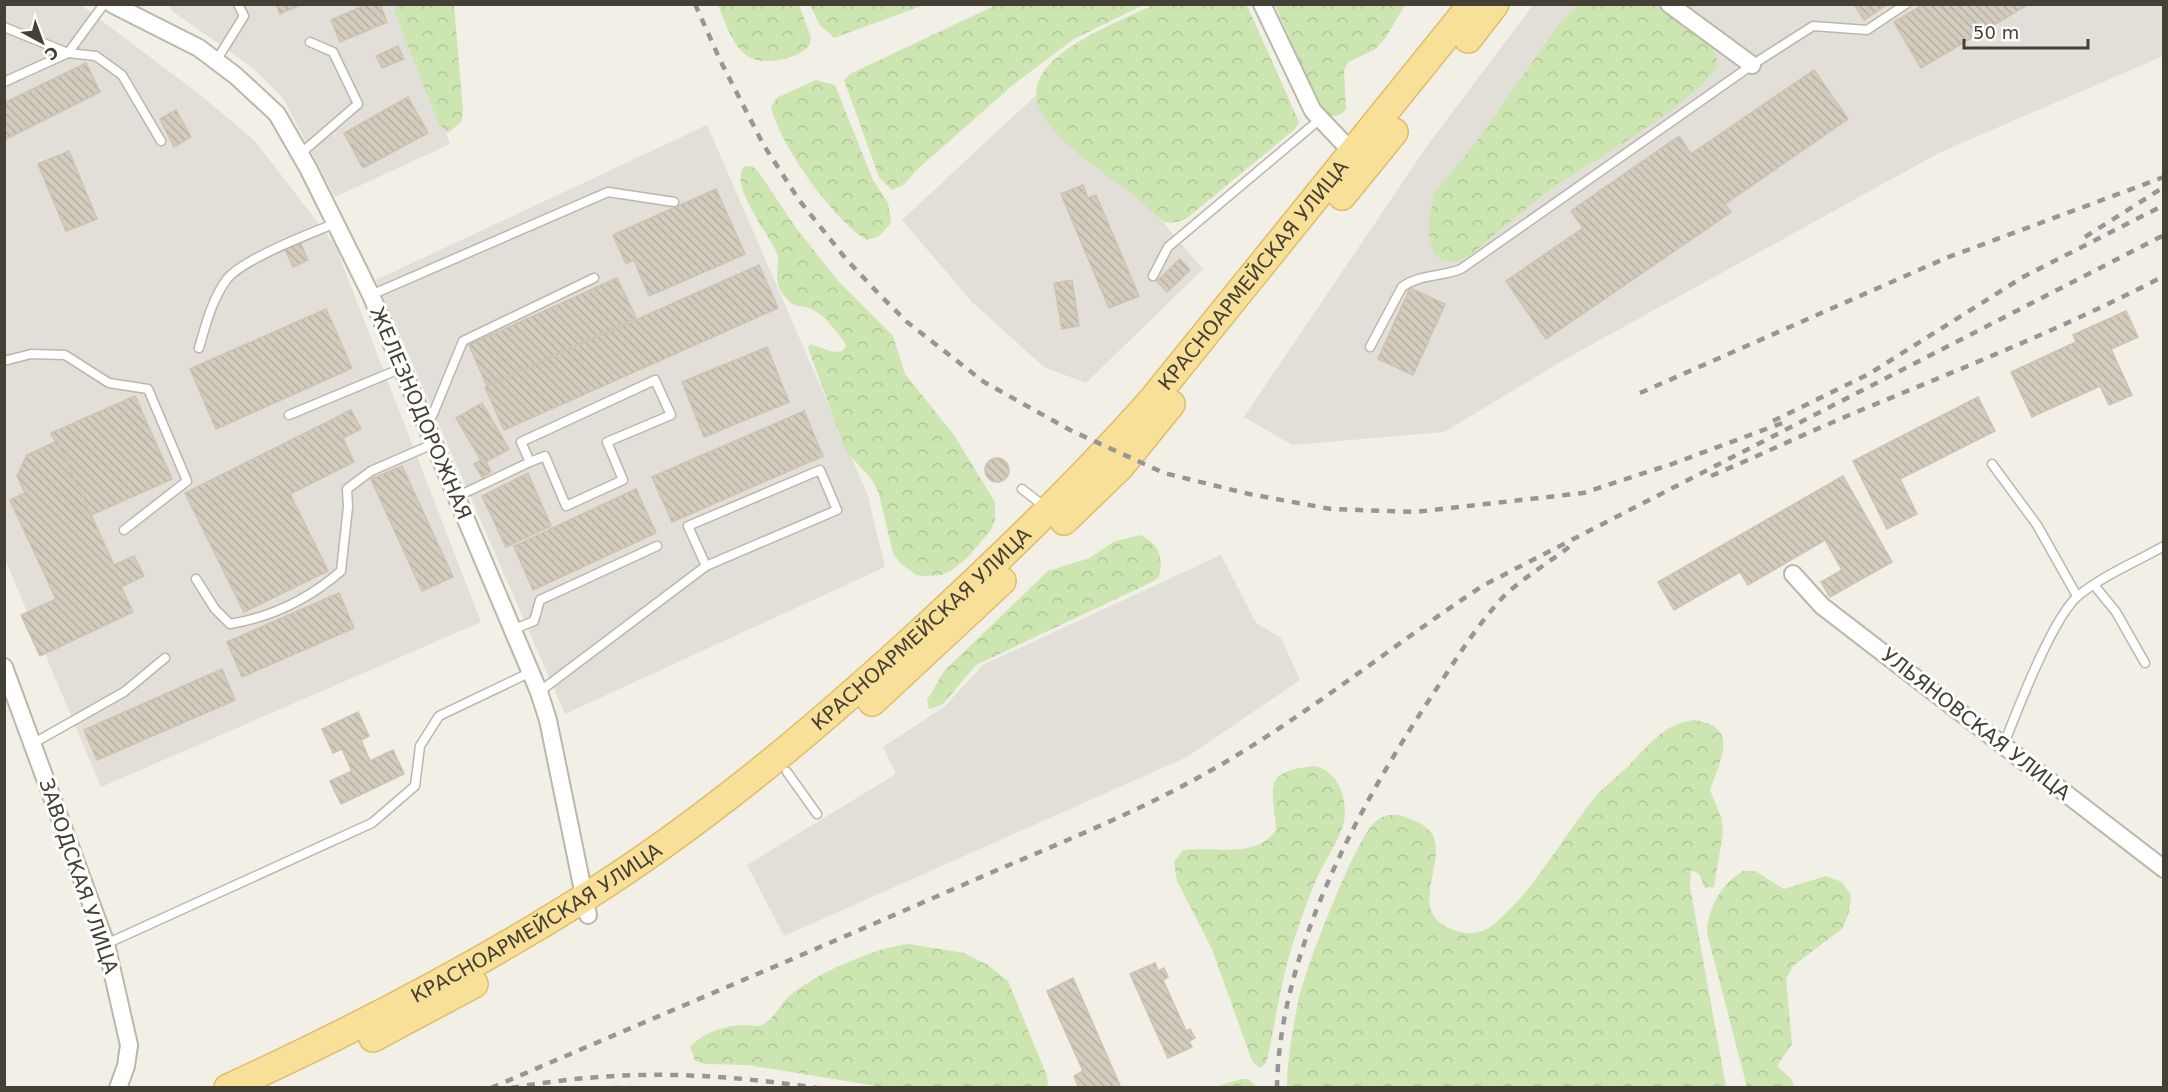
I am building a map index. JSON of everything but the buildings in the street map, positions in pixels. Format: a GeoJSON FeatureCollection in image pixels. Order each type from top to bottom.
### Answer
{"type":"FeatureCollection","features":[{"type":"Feature","properties":{"kind":"main road","name":"КРАСНОАРМЕЙСКАЯ УЛИЦА"},"geometry":{"type":"LineString","coordinates":[[272,1088],[424,1012],[502,969],[777,759],[838,707],[1090,470],[1153,399],[1472,4]]}},
{"type":"Feature","properties":{"kind":"main road","name":"КРАСНОАРМЕЙСКАЯ УЛИЦА"},"geometry":{"type":"LineString","coordinates":[[228,1088],[306,1053],[586,906],[712,831],[849,722],[944,637],[1113,474],[1368,164],[1495,4]]}},
{"type":"Feature","properties":{"kind":"street","name":"ЖЕЛЕЗНОДОРОЖНАЯ"},"geometry":{"type":"LineString","coordinates":[[112,4],[199,48],[236,76],[277,114],[300,154],[371,295],[531,672],[548,720],[586,906]]}},
{"type":"Feature","properties":{"kind":"street"},"geometry":{"type":"LineString","coordinates":[[147,4],[154,26]]}},
{"type":"Feature","properties":{"kind":"street"},"geometry":{"type":"LineString","coordinates":[[1262,4],[1319,120],[1353,153]]}},
{"type":"Feature","properties":{"kind":"street"},"geometry":{"type":"LineString","coordinates":[[1669,4],[1752,65]]}},
{"type":"Feature","properties":{"kind":"street","name":"УЛЬЯНОВСКАЯ УЛИЦА"},"geometry":{"type":"LineString","coordinates":[[1793,573],[1822,606],[2004,744],[2163,869]]}},
{"type":"Feature","properties":{"kind":"street","name":"ЗАВОДСКАЯ УЛИЦА"},"geometry":{"type":"LineString","coordinates":[[4,667],[106,944],[129,1045],[126,1066],[117,1088]]}},
{"type":"Feature","properties":{"kind":"lane"},"geometry":{"type":"LineString","coordinates":[[4,82],[68,53],[104,4]]}},
{"type":"Feature","properties":{"kind":"lane"},"geometry":{"type":"LineString","coordinates":[[216,61],[244,16],[238,4]]}},
{"type":"Feature","properties":{"kind":"lane"},"geometry":{"type":"LineString","coordinates":[[1370,347],[1402,287],[1411,281],[1431,275],[1445,275],[1461,269],[1752,65],[1813,27],[1866,30],[1906,4]]}},
{"type":"Feature","properties":{"kind":"lane"},"geometry":{"type":"LineString","coordinates":[[4,27],[68,53],[96,56],[122,75],[161,141]]}},
{"type":"Feature","properties":{"kind":"lane"},"geometry":{"type":"LineString","coordinates":[[300,154],[343,120],[358,104],[333,52],[310,42]]}},
{"type":"Feature","properties":{"kind":"lane"},"geometry":{"type":"LineString","coordinates":[[1153,276],[1168,247],[1319,120]]}},
{"type":"Feature","properties":{"kind":"lane"},"geometry":{"type":"LineString","coordinates":[[371,295],[608,192],[674,202]]}},
{"type":"Feature","properties":{"kind":"lane"},"geometry":{"type":"LineString","coordinates":[[199,348],[212,305],[228,277],[278,247],[336,223]]}},
{"type":"Feature","properties":{"kind":"lane"},"geometry":{"type":"LineString","coordinates":[[196,579],[215,609],[231,624],[274,612],[322,587],[341,571],[348,507],[347,489],[371,471],[430,437],[463,341],[594,278]]}},
{"type":"Feature","properties":{"kind":"lane"},"geometry":{"type":"LineString","coordinates":[[4,361],[32,354],[65,355],[109,383],[148,389],[187,481],[124,531]]}},
{"type":"Feature","properties":{"kind":"lane"},"geometry":{"type":"LineString","coordinates":[[289,415],[402,368]]}},
{"type":"Feature","properties":{"kind":"lane"},"geometry":{"type":"LineString","coordinates":[[456,497],[545,456],[566,506],[623,480],[608,442],[671,415],[655,380],[521,442],[530,462]]}},
{"type":"Feature","properties":{"kind":"lane"},"geometry":{"type":"LineString","coordinates":[[1992,464],[2037,525],[2077,596]]}},
{"type":"Feature","properties":{"kind":"lane"},"geometry":{"type":"LineString","coordinates":[[538,692],[706,566],[837,510],[820,470],[688,526],[706,566]]}},
{"type":"Feature","properties":{"kind":"lane"},"geometry":{"type":"LineString","coordinates":[[1022,489],[1050,510]]}},
{"type":"Feature","properties":{"kind":"lane"},"geometry":{"type":"LineString","coordinates":[[512,630],[534,621],[540,600],[657,546]]}},
{"type":"Feature","properties":{"kind":"lane"},"geometry":{"type":"LineString","coordinates":[[2004,744],[2028,686],[2056,628],[2077,596],[2163,546]]}},
{"type":"Feature","properties":{"kind":"lane"},"geometry":{"type":"LineString","coordinates":[[2094,585],[2116,612],[2145,663]]}},
{"type":"Feature","properties":{"kind":"lane"},"geometry":{"type":"LineString","coordinates":[[32,744],[124,692],[165,658]]}},
{"type":"Feature","properties":{"kind":"lane"},"geometry":{"type":"LineString","coordinates":[[106,944],[372,823],[415,786],[420,746],[439,716],[531,672]]}},
{"type":"Feature","properties":{"kind":"lane"},"geometry":{"type":"LineString","coordinates":[[787,772],[817,814]]}},
{"type":"Feature","properties":{"kind":"shaded area"},"geometry":{"type":"Polygon","coordinates":[[[4,5],[81,5],[199,94],[255,141],[335,245],[481,622],[101,787],[5,559],[4,5]]]}},
{"type":"Feature","properties":{"kind":"shaded area"},"geometry":{"type":"Polygon","coordinates":[[[169,5],[399,5],[450,144],[335,197],[283,98],[253,68],[172,11],[169,5]]]}},
{"type":"Feature","properties":{"kind":"shaded area"},"geometry":{"type":"Polygon","coordinates":[[[1533,5],[2163,5],[2163,56],[1939,153],[1569,357],[1444,432],[1292,445],[1244,417],[1427,146],[1533,5]]]}},
{"type":"Feature","properties":{"kind":"shaded area"},"geometry":{"type":"Polygon","coordinates":[[[1046,86],[1203,269],[1086,383],[1044,367],[972,302],[902,220],[1046,86]]]}},
{"type":"Feature","properties":{"kind":"shaded area"},"geometry":{"type":"Polygon","coordinates":[[[707,125],[868,496],[885,567],[565,714],[376,280],[707,125]]]}},
{"type":"Feature","properties":{"kind":"shaded area"},"geometry":{"type":"Polygon","coordinates":[[[1221,555],[1256,623],[1281,638],[1300,680],[1187,757],[784,936],[747,865],[896,774],[883,747],[944,707],[983,665],[1221,555]]]}},
{"type":"Feature","properties":{"kind":"green space"},"geometry":{"type":"Polygon","coordinates":[[[998,4],[1143,5],[1074,39],[1014,84],[920,167],[902,186],[892,190],[879,177],[844,80],[850,74],[998,4]]]}},
{"type":"Feature","properties":{"kind":"green space"},"geometry":{"type":"Polygon","coordinates":[[[397,5],[454,5],[463,111],[461,122],[448,133],[439,124],[394,10],[397,5]]]}},
{"type":"Feature","properties":{"kind":"green space"},"geometry":{"type":"Polygon","coordinates":[[[718,5],[799,5],[811,37],[810,44],[791,57],[768,61],[756,60],[739,48],[718,5]]]}},
{"type":"Feature","properties":{"kind":"green space"},"geometry":{"type":"Polygon","coordinates":[[[810,5],[924,5],[834,38],[820,25],[810,5]]]}},
{"type":"Feature","properties":{"kind":"green space"},"geometry":{"type":"Polygon","coordinates":[[[1153,5],[1247,5],[1299,122],[1295,129],[1187,218],[1174,222],[1162,220],[1069,145],[1054,130],[1043,114],[1037,99],[1038,83],[1045,70],[1057,58],[1088,36],[1153,5]]]}},
{"type":"Feature","properties":{"kind":"green space"},"geometry":{"type":"Polygon","coordinates":[[[1275,5],[1405,5],[1384,40],[1374,50],[1348,62],[1344,71],[1346,109],[1339,115],[1331,116],[1318,104],[1275,5]]]}},
{"type":"Feature","properties":{"kind":"green space"},"geometry":{"type":"Polygon","coordinates":[[[1578,5],[1655,5],[1671,13],[1712,45],[1718,64],[1707,79],[1667,113],[1554,187],[1468,256],[1456,262],[1443,261],[1434,253],[1429,235],[1429,219],[1435,192],[1474,145],[1560,23],[1578,5]]]}},
{"type":"Feature","properties":{"kind":"green space"},"geometry":{"type":"Polygon","coordinates":[[[816,80],[835,85],[873,180],[888,203],[891,223],[879,236],[867,240],[839,216],[809,180],[784,140],[776,122],[771,106],[778,97],[816,80]]]}},
{"type":"Feature","properties":{"kind":"green space"},"geometry":{"type":"Polygon","coordinates":[[[745,166],[752,166],[758,171],[796,228],[840,283],[893,336],[905,374],[954,435],[995,502],[995,520],[991,530],[967,558],[951,571],[941,575],[916,575],[900,563],[893,553],[879,494],[873,481],[846,451],[808,348],[810,344],[833,352],[843,351],[846,345],[821,315],[808,308],[792,304],[779,288],[778,256],[751,208],[741,184],[741,174],[745,166]]]}},
{"type":"Feature","properties":{"kind":"green space"},"geometry":{"type":"Polygon","coordinates":[[[1140,535],[1156,547],[1161,564],[1159,577],[976,665],[943,704],[929,709],[927,700],[944,671],[1048,571],[1090,558],[1113,542],[1140,535]]]}},
{"type":"Feature","properties":{"kind":"green space"},"geometry":{"type":"Polygon","coordinates":[[[1694,720],[1709,724],[1718,730],[1723,746],[1722,757],[1710,790],[1721,817],[1723,832],[1714,887],[1705,888],[1699,874],[1691,870],[1690,887],[1726,1087],[1287,1087],[1291,1044],[1302,986],[1343,879],[1374,823],[1384,816],[1395,815],[1411,819],[1428,828],[1433,835],[1436,848],[1430,890],[1433,915],[1443,925],[1460,932],[1483,931],[1491,927],[1523,895],[1600,792],[1659,735],[1674,725],[1694,720]]]}},
{"type":"Feature","properties":{"kind":"green space"},"geometry":{"type":"Polygon","coordinates":[[[1316,766],[1329,773],[1341,790],[1345,805],[1344,822],[1338,839],[1316,880],[1297,931],[1284,976],[1269,1052],[1266,1063],[1260,1068],[1252,1061],[1212,949],[1177,881],[1174,862],[1183,850],[1233,850],[1257,845],[1267,839],[1276,830],[1273,793],[1278,777],[1298,768],[1316,766]]]}},
{"type":"Feature","properties":{"kind":"green space"},"geometry":{"type":"Polygon","coordinates":[[[1743,871],[1755,871],[1784,889],[1826,876],[1842,882],[1851,895],[1849,912],[1843,928],[1793,966],[1786,979],[1792,1044],[1777,1066],[1792,1080],[1794,1087],[1747,1087],[1707,933],[1710,915],[1717,898],[1729,882],[1743,871]]]}},
{"type":"Feature","properties":{"kind":"green space"},"geometry":{"type":"Polygon","coordinates":[[[909,944],[964,953],[988,965],[1008,981],[1047,1076],[1048,1087],[882,1087],[748,1065],[705,1064],[695,1061],[690,1047],[708,1034],[729,1027],[762,1025],[787,998],[816,978],[847,962],[880,950],[909,944]]]}},
{"type":"Feature","properties":{"kind":"green space"},"geometry":{"type":"Polygon","coordinates":[[[1248,1079],[1257,1087],[1214,1087],[1248,1079]]]}},
{"type":"Feature","properties":{"kind":"railway"},"geometry":{"type":"LineString","coordinates":[[695,4],[721,62],[763,144],[799,200],[846,259],[878,293],[907,322],[984,382],[1070,430],[1164,473],[1249,494],[1331,509],[1415,512],[1583,493],[1672,464],[1785,422]]}},
{"type":"Feature","properties":{"kind":"railway"},"geometry":{"type":"LineString","coordinates":[[1640,393],[1946,258],[2164,177]]}},
{"type":"Feature","properties":{"kind":"railway"},"geometry":{"type":"LineString","coordinates":[[2085,237],[2164,187]]}},
{"type":"Feature","properties":{"kind":"railway"},"geometry":{"type":"LineString","coordinates":[[1773,421],[1869,374],[2023,277],[2164,205]]}},
{"type":"Feature","properties":{"kind":"railway"},"geometry":{"type":"LineString","coordinates":[[491,1088],[1089,831],[1181,787],[1281,727],[1484,585],[2164,235]]}},
{"type":"Feature","properties":{"kind":"railway"},"geometry":{"type":"LineString","coordinates":[[1711,476],[2055,328],[2164,276]]}},
{"type":"Feature","properties":{"kind":"railway"},"geometry":{"type":"LineString","coordinates":[[1277,1088],[1281,1036],[1292,983],[1309,930],[1354,827],[1409,732],[1486,618],[1511,589],[1569,547]]}},
{"type":"Feature","properties":{"kind":"railway"},"geometry":{"type":"LineString","coordinates":[[511,1088],[627,1075],[701,1076],[817,1088]]}},
{"type":"Feature","properties":{"kind":"railway"},"geometry":{"type":"LineString","coordinates":[[614,1088],[633,1088]]}}]}
